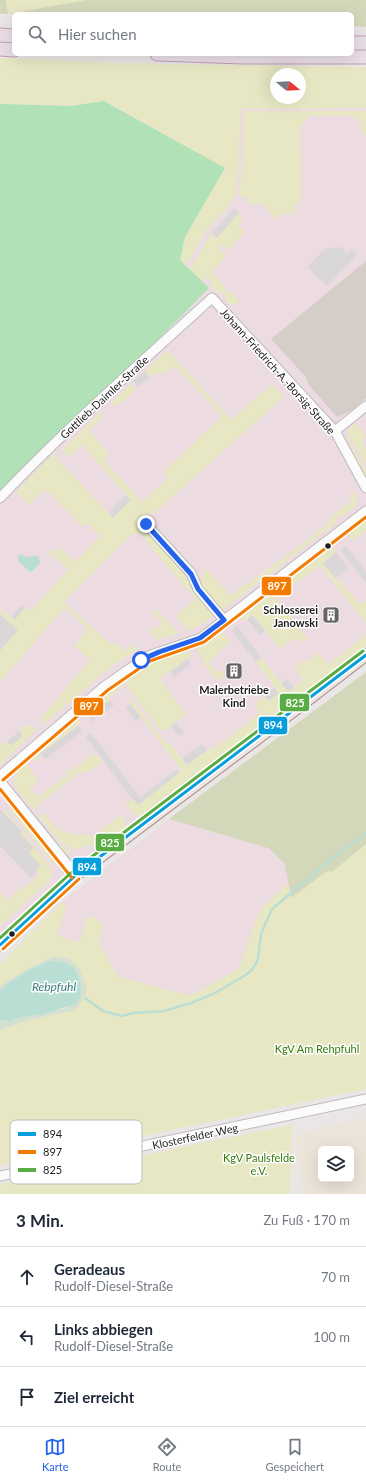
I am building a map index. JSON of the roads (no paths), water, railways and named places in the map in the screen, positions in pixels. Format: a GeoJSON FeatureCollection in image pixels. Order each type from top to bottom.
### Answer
{"type":"FeatureCollection","features":[{"type":"Feature","properties":{"kind":"highway"},"geometry":{"type":"LineString","coordinates":[[0,35],[12,36]]}},
{"type":"Feature","properties":{"kind":"highway"},"geometry":{"type":"LineString","coordinates":[[354,43],[366,43]]}},
{"type":"Feature","properties":{"kind":"highway"},"geometry":{"type":"LineString","coordinates":[[0,49],[12,50]]}},
{"type":"Feature","properties":{"kind":"highway"},"geometry":{"type":"LineString","coordinates":[[242,56],[366,57]]}},
{"type":"Feature","properties":{"kind":"main road"},"geometry":{"type":"LineString","coordinates":[[0,945],[76,874],[366,655]]}},
{"type":"Feature","properties":{"kind":"street","name":"Johann-Friedrich-A.-Borsig-Straße"},"geometry":{"type":"LineString","coordinates":[[212,298],[335,432],[366,488]]}},
{"type":"Feature","properties":{"kind":"street","name":"Gottlieb-Daimler-Straße"},"geometry":{"type":"LineString","coordinates":[[0,498],[52,445],[212,298]]}},
{"type":"Feature","properties":{"kind":"street"},"geometry":{"type":"LineString","coordinates":[[335,432],[366,406]]}},
{"type":"Feature","properties":{"kind":"street"},"geometry":{"type":"LineString","coordinates":[[0,776],[105,686],[141,660],[159,652],[200,638],[366,511]]}},
{"type":"Feature","properties":{"kind":"street"},"geometry":{"type":"LineString","coordinates":[[146,524],[191,574],[198,589],[224,620]]}},
{"type":"Feature","properties":{"kind":"street"},"geometry":{"type":"LineString","coordinates":[[0,781],[76,874]]}},
{"type":"Feature","properties":{"kind":"street","name":"Klosterfelder Weg"},"geometry":{"type":"LineString","coordinates":[[142,1146],[366,1099]]}},
{"type":"Feature","properties":{"kind":"street","name":"Klosterfelder Weg"},"geometry":{"type":"LineString","coordinates":[[0,1176],[10,1174]]}},
{"type":"Feature","properties":{"kind":"water"},"geometry":{"type":"Polygon","coordinates":[[[20,554],[26,557],[37,556],[40,563],[33,571],[30,572],[19,562],[18,558],[20,554]]]}},
{"type":"Feature","properties":{"kind":"water","name":"Rebpfuhl"},"geometry":{"type":"Polygon","coordinates":[[[48,961],[66,964],[74,969],[79,979],[81,990],[79,999],[76,1003],[50,1013],[25,1016],[8,1022],[6,1020],[0,1021],[0,992],[3,988],[22,975],[48,961]]]}},
{"type":"Feature","properties":{"kind":"waterway"},"geometry":{"type":"LineString","coordinates":[[85,998],[103,1011],[122,1016],[133,1013],[164,1011],[191,1003],[213,994],[244,976],[252,970],[258,959],[261,934],[272,909],[341,851],[366,833]]}},
{"type":"Feature","properties":{"kind":"place","name":"Schlosserei Janowski"},"geometry":{"type":"Point","coordinates":[331,615]}},
{"type":"Feature","properties":{"kind":"place","name":"Malerbetriebe Kind"},"geometry":{"type":"Point","coordinates":[234,671]}},
{"type":"Feature","properties":{"kind":"park label","name":"KgV Am Rehpfuhl"},"geometry":{"type":"Point","coordinates":[317,1048]}},
{"type":"Feature","properties":{"kind":"park label","name":"KgV Paulsfelde e.V."},"geometry":{"type":"Point","coordinates":[259,1163]}}]}
